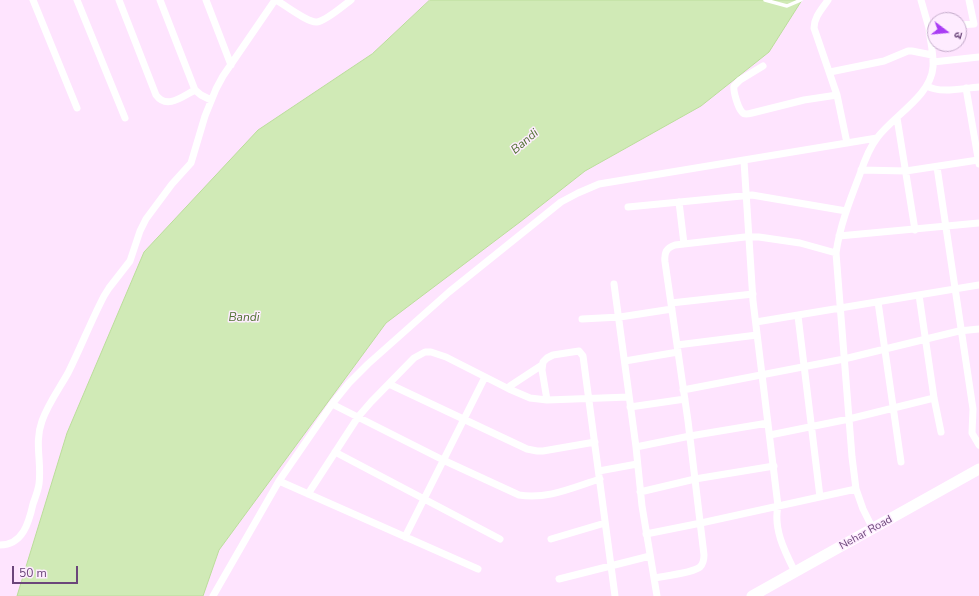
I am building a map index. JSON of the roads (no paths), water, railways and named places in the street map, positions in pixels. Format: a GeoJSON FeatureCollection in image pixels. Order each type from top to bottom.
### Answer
{"type":"FeatureCollection","features":[{"type":"Feature","properties":{"kind":"street"},"geometry":{"type":"LineString","coordinates":[[33,0],[76,108]]}},
{"type":"Feature","properties":{"kind":"street"},"geometry":{"type":"LineString","coordinates":[[77,0],[125,118]]}},
{"type":"Feature","properties":{"kind":"street"},"geometry":{"type":"LineString","coordinates":[[119,0],[158,99],[162,101],[176,101],[195,90]]}},
{"type":"Feature","properties":{"kind":"street"},"geometry":{"type":"LineString","coordinates":[[160,0],[195,90],[200,95],[211,100]]}},
{"type":"Feature","properties":{"kind":"street"},"geometry":{"type":"LineString","coordinates":[[206,0],[230,65]]}},
{"type":"Feature","properties":{"kind":"street"},"geometry":{"type":"LineString","coordinates":[[0,545],[9,544],[16,540],[23,533],[29,522],[39,484],[38,438],[42,419],[67,374],[104,296],[130,261],[142,226],[168,189],[191,163],[211,100],[230,65],[276,0],[309,21],[316,22],[322,21],[351,0]]}},
{"type":"Feature","properties":{"kind":"street"},"geometry":{"type":"LineString","coordinates":[[828,0],[817,16],[814,25],[837,95],[847,143]]}},
{"type":"Feature","properties":{"kind":"street"},"geometry":{"type":"LineString","coordinates":[[921,0],[927,15]]}},
{"type":"Feature","properties":{"kind":"street"},"geometry":{"type":"LineString","coordinates":[[967,24],[977,23],[969,0]]}},
{"type":"Feature","properties":{"kind":"street"},"geometry":{"type":"LineString","coordinates":[[830,72],[884,61],[908,51],[912,51],[933,59],[979,57]]}},
{"type":"Feature","properties":{"kind":"street"},"geometry":{"type":"LineString","coordinates":[[873,529],[863,509],[856,489],[836,253],[846,211],[861,170],[877,138],[927,86],[932,76],[933,52]]}},
{"type":"Feature","properties":{"kind":"street"},"geometry":{"type":"LineString","coordinates":[[762,66],[740,80],[734,86],[733,91],[741,111],[744,114],[804,100],[837,95]]}},
{"type":"Feature","properties":{"kind":"street"},"geometry":{"type":"LineString","coordinates":[[927,86],[935,90],[979,87]]}},
{"type":"Feature","properties":{"kind":"street"},"geometry":{"type":"LineString","coordinates":[[861,170],[906,172],[979,162],[966,88]]}},
{"type":"Feature","properties":{"kind":"street"},"geometry":{"type":"LineString","coordinates":[[897,118],[915,230]]}},
{"type":"Feature","properties":{"kind":"street"},"geometry":{"type":"LineString","coordinates":[[213,596],[279,481],[332,404],[349,383],[368,364],[444,297],[561,202],[599,184],[877,138]]}},
{"type":"Feature","properties":{"kind":"street"},"geometry":{"type":"LineString","coordinates":[[744,161],[753,294],[774,466],[778,506],[776,514],[782,544],[795,572]]}},
{"type":"Feature","properties":{"kind":"street"},"geometry":{"type":"LineString","coordinates":[[938,167],[973,409],[972,433],[979,445]]}},
{"type":"Feature","properties":{"kind":"street"},"geometry":{"type":"LineString","coordinates":[[628,207],[760,196],[846,211]]}},
{"type":"Feature","properties":{"kind":"street"},"geometry":{"type":"LineString","coordinates":[[679,202],[684,244]]}},
{"type":"Feature","properties":{"kind":"street"},"geometry":{"type":"LineString","coordinates":[[839,236],[979,223]]}},
{"type":"Feature","properties":{"kind":"street"},"geometry":{"type":"LineString","coordinates":[[654,578],[692,571],[701,566],[704,556],[690,436],[665,262],[665,252],[671,247],[684,244],[759,237],[800,243],[836,253]]}},
{"type":"Feature","properties":{"kind":"street"},"geometry":{"type":"LineString","coordinates":[[614,284],[620,317],[640,492],[657,596]]}},
{"type":"Feature","properties":{"kind":"street"},"geometry":{"type":"LineString","coordinates":[[756,322],[979,285]]}},
{"type":"Feature","properties":{"kind":"street"},"geometry":{"type":"LineString","coordinates":[[582,319],[620,317],[671,306],[753,294]]}},
{"type":"Feature","properties":{"kind":"street"},"geometry":{"type":"LineString","coordinates":[[920,295],[934,398],[941,432]]}},
{"type":"Feature","properties":{"kind":"street"},"geometry":{"type":"LineString","coordinates":[[878,302],[901,462]]}},
{"type":"Feature","properties":{"kind":"street"},"geometry":{"type":"LineString","coordinates":[[798,316],[820,497]]}},
{"type":"Feature","properties":{"kind":"street"},"geometry":{"type":"LineString","coordinates":[[683,390],[844,359],[962,331],[979,329]]}},
{"type":"Feature","properties":{"kind":"street"},"geometry":{"type":"LineString","coordinates":[[625,361],[678,349],[757,335]]}},
{"type":"Feature","properties":{"kind":"street"},"geometry":{"type":"LineString","coordinates":[[509,389],[510,386],[542,365],[547,358],[553,355],[579,351],[583,356],[616,596]]}},
{"type":"Feature","properties":{"kind":"street"},"geometry":{"type":"LineString","coordinates":[[308,494],[358,417],[414,358],[425,352],[438,354],[530,398],[547,400],[629,398]]}},
{"type":"Feature","properties":{"kind":"street"},"geometry":{"type":"LineString","coordinates":[[542,365],[547,400]]}},
{"type":"Feature","properties":{"kind":"street"},"geometry":{"type":"LineString","coordinates":[[405,537],[485,377]]}},
{"type":"Feature","properties":{"kind":"street"},"geometry":{"type":"LineString","coordinates":[[389,384],[463,420],[533,450],[543,451],[595,442]]}},
{"type":"Feature","properties":{"kind":"street"},"geometry":{"type":"LineString","coordinates":[[770,435],[849,419],[934,398]]}},
{"type":"Feature","properties":{"kind":"street"},"geometry":{"type":"LineString","coordinates":[[630,407],[685,399]]}},
{"type":"Feature","properties":{"kind":"street"},"geometry":{"type":"LineString","coordinates":[[332,404],[443,460],[510,491],[528,496],[548,495],[600,479]]}},
{"type":"Feature","properties":{"kind":"street"},"geometry":{"type":"LineString","coordinates":[[636,447],[768,423]]}},
{"type":"Feature","properties":{"kind":"street"},"geometry":{"type":"LineString","coordinates":[[335,452],[500,539]]}},
{"type":"Feature","properties":{"kind":"street"},"geometry":{"type":"LineString","coordinates":[[599,471],[637,464]]}},
{"type":"Feature","properties":{"kind":"street"},"geometry":{"type":"LineString","coordinates":[[640,492],[695,479],[774,466]]}},
{"type":"Feature","properties":{"kind":"street","name":"Nehar Road"},"geometry":{"type":"LineString","coordinates":[[752,596],[979,469]]}},
{"type":"Feature","properties":{"kind":"street"},"geometry":{"type":"LineString","coordinates":[[279,481],[478,569]]}},
{"type":"Feature","properties":{"kind":"street"},"geometry":{"type":"LineString","coordinates":[[646,534],[856,489]]}},
{"type":"Feature","properties":{"kind":"street"},"geometry":{"type":"LineString","coordinates":[[551,539],[606,523]]}},
{"type":"Feature","properties":{"kind":"street"},"geometry":{"type":"LineString","coordinates":[[559,579],[650,556]]}},
{"type":"Feature","properties":{"kind":"lane"},"geometry":{"type":"LineString","coordinates":[[765,0],[787,6],[801,0]]}},
{"type":"Feature","properties":{"kind":"water","name":"Bandi"},"geometry":{"type":"Polygon","coordinates":[[[430,0],[802,0],[769,52],[701,106],[585,171],[386,323],[219,550],[203,596],[17,596],[67,433],[144,252],[258,130],[372,54],[430,0]]]}}]}
